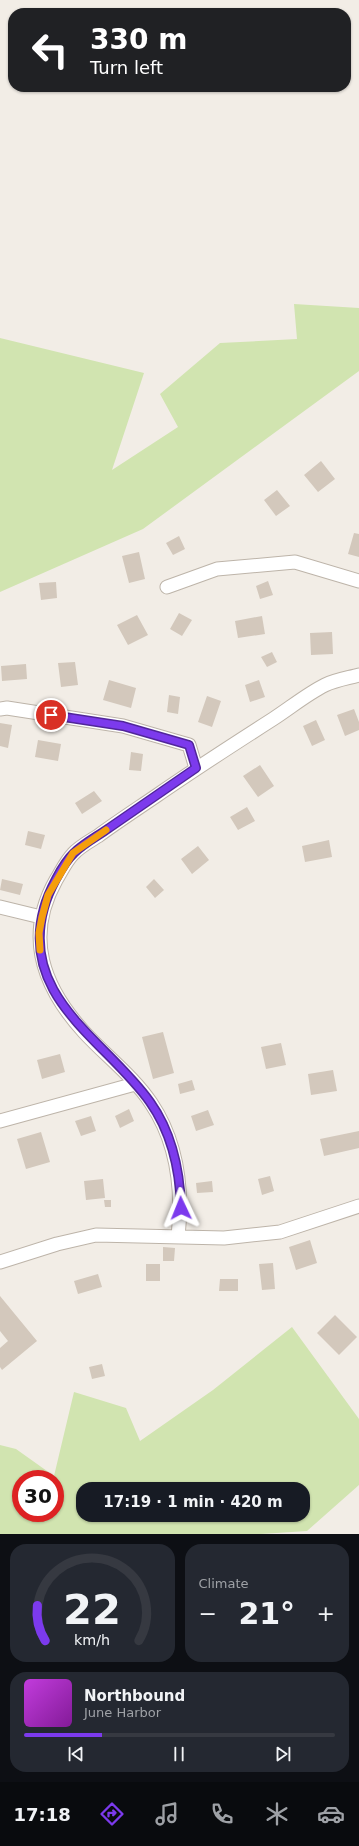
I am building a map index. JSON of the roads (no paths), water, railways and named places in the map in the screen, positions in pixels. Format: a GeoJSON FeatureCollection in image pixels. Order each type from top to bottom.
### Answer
{"type":"FeatureCollection","features":[{"type":"Feature","properties":{"kind":"street"},"geometry":{"type":"LineString","coordinates":[[167,587],[217,569],[295,562],[359,581]]}},
{"type":"Feature","properties":{"kind":"street"},"geometry":{"type":"LineString","coordinates":[[178,1237],[181,1191],[176,1159],[166,1130],[151,1102],[84,1032],[67,1012],[52,988],[45,970],[40,951],[39,933],[48,895],[73,853],[196,768],[326,684],[359,675]]}},
{"type":"Feature","properties":{"kind":"street"},"geometry":{"type":"LineString","coordinates":[[0,709],[7,708],[123,726],[189,745],[196,768]]}},
{"type":"Feature","properties":{"kind":"street"},"geometry":{"type":"LineString","coordinates":[[0,907],[42,917]]}},
{"type":"Feature","properties":{"kind":"street"},"geometry":{"type":"LineString","coordinates":[[0,1121],[135,1084]]}},
{"type":"Feature","properties":{"kind":"street"},"geometry":{"type":"LineString","coordinates":[[0,1262],[57,1244],[96,1235],[224,1238],[280,1232],[359,1206]]}}]}
